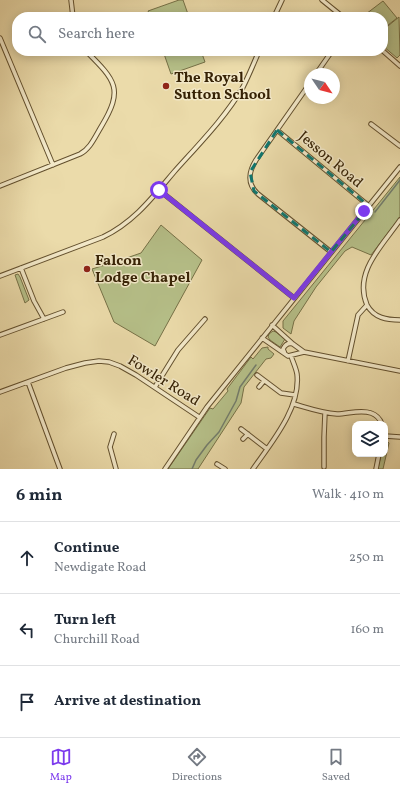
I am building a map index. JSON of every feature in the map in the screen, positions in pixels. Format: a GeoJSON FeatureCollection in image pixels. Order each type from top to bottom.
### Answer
{"type":"FeatureCollection","features":[{"type":"Feature","properties":{"kind":"street"},"geometry":{"type":"LineString","coordinates":[[71,0],[72,12]]}},
{"type":"Feature","properties":{"kind":"street"},"geometry":{"type":"LineString","coordinates":[[276,12],[282,0]]}},
{"type":"Feature","properties":{"kind":"street"},"geometry":{"type":"LineString","coordinates":[[322,0],[337,12]]}},
{"type":"Feature","properties":{"kind":"street"},"geometry":{"type":"LineString","coordinates":[[0,38],[53,165]]}},
{"type":"Feature","properties":{"kind":"street"},"geometry":{"type":"LineString","coordinates":[[388,55],[400,66]]}},
{"type":"Feature","properties":{"kind":"street"},"geometry":{"type":"LineString","coordinates":[[0,186],[84,152],[89,146],[112,106],[115,92],[114,85],[101,65],[91,56]]}},
{"type":"Feature","properties":{"kind":"street"},"geometry":{"type":"LineString","coordinates":[[0,276],[114,232],[130,221],[159,190],[228,109],[242,88],[257,56]]}},
{"type":"Feature","properties":{"kind":"street"},"geometry":{"type":"LineString","coordinates":[[320,68],[329,56]]}},
{"type":"Feature","properties":{"kind":"street"},"geometry":{"type":"LineString","coordinates":[[304,92],[252,166],[249,178],[251,185],[258,194],[331,252]]}},
{"type":"Feature","properties":{"kind":"street"},"geometry":{"type":"LineString","coordinates":[[371,124],[400,146]]}},
{"type":"Feature","properties":{"kind":"street","name":"Jesson Road"},"geometry":{"type":"LineString","coordinates":[[277,130],[369,206]]}},
{"type":"Feature","properties":{"kind":"street"},"geometry":{"type":"LineString","coordinates":[[165,469],[199,417],[400,167]]}},
{"type":"Feature","properties":{"kind":"street"},"geometry":{"type":"LineString","coordinates":[[159,190],[294,298]]}},
{"type":"Feature","properties":{"kind":"street"},"geometry":{"type":"LineString","coordinates":[[400,220],[372,258],[367,270],[364,286],[364,299],[369,310],[380,318],[400,320]]}},
{"type":"Feature","properties":{"kind":"street"},"geometry":{"type":"LineString","coordinates":[[396,226],[400,229]]}},
{"type":"Feature","properties":{"kind":"street"},"geometry":{"type":"LineString","coordinates":[[21,268],[34,301],[44,319]]}},
{"type":"Feature","properties":{"kind":"street"},"geometry":{"type":"LineString","coordinates":[[348,361],[358,315],[367,305]]}},
{"type":"Feature","properties":{"kind":"street"},"geometry":{"type":"LineString","coordinates":[[0,335],[63,312]]}},
{"type":"Feature","properties":{"kind":"street"},"geometry":{"type":"LineString","coordinates":[[155,387],[178,350],[205,319]]}},
{"type":"Feature","properties":{"kind":"street"},"geometry":{"type":"LineString","coordinates":[[272,325],[304,352],[400,371]]}},
{"type":"Feature","properties":{"kind":"street"},"geometry":{"type":"LineString","coordinates":[[262,338],[286,355],[293,356],[304,352]]}},
{"type":"Feature","properties":{"kind":"street"},"geometry":{"type":"LineString","coordinates":[[286,355],[283,351],[284,347],[288,344],[294,345]]}},
{"type":"Feature","properties":{"kind":"street"},"geometry":{"type":"LineString","coordinates":[[253,469],[287,418],[294,404],[297,375],[293,356],[297,350],[294,345]]}},
{"type":"Feature","properties":{"kind":"street","name":"Fowler Road"},"geometry":{"type":"LineString","coordinates":[[0,392],[66,368],[98,361],[109,362],[120,366],[155,387],[199,417]]}},
{"type":"Feature","properties":{"kind":"street"},"geometry":{"type":"LineString","coordinates":[[258,375],[281,393],[295,395]]}},
{"type":"Feature","properties":{"kind":"street"},"geometry":{"type":"LineString","coordinates":[[259,387],[264,381]]}},
{"type":"Feature","properties":{"kind":"street"},"geometry":{"type":"LineString","coordinates":[[28,382],[60,469]]}},
{"type":"Feature","properties":{"kind":"street"},"geometry":{"type":"LineString","coordinates":[[294,404],[325,413],[364,411],[376,415],[381,421]]}},
{"type":"Feature","properties":{"kind":"street"},"geometry":{"type":"LineString","coordinates":[[324,467],[325,413]]}},
{"type":"Feature","properties":{"kind":"street"},"geometry":{"type":"LineString","coordinates":[[241,429],[266,449]]}},
{"type":"Feature","properties":{"kind":"street"},"geometry":{"type":"LineString","coordinates":[[114,434],[110,447],[116,469]]}},
{"type":"Feature","properties":{"kind":"street"},"geometry":{"type":"LineString","coordinates":[[243,439],[248,434]]}},
{"type":"Feature","properties":{"kind":"street"},"geometry":{"type":"LineString","coordinates":[[388,436],[400,437]]}},
{"type":"Feature","properties":{"kind":"street"},"geometry":{"type":"LineString","coordinates":[[376,469],[378,457]]}},
{"type":"Feature","properties":{"kind":"street"},"geometry":{"type":"LineString","coordinates":[[217,464],[225,469]]}},
{"type":"Feature","properties":{"kind":"highlighted area"},"geometry":{"type":"Polygon","coordinates":[[[277,130],[369,206],[331,252],[254,191],[250,172],[277,130]]]}},
{"type":"Feature","properties":{"kind":"green space"},"geometry":{"type":"Polygon","coordinates":[[[183,0],[187,12],[148,12],[183,0]]]}},
{"type":"Feature","properties":{"kind":"green space"},"geometry":{"type":"Polygon","coordinates":[[[383,1],[397,18],[388,25],[388,12],[369,12],[383,1]]]}},
{"type":"Feature","properties":{"kind":"green space"},"geometry":{"type":"Polygon","coordinates":[[[399,17],[400,55],[397,58],[388,50],[388,26],[399,17]]]}},
{"type":"Feature","properties":{"kind":"green space"},"geometry":{"type":"Polygon","coordinates":[[[165,56],[203,56],[205,62],[171,74],[165,56]]]}},
{"type":"Feature","properties":{"kind":"green space"},"geometry":{"type":"Polygon","coordinates":[[[400,177],[400,217],[371,255],[352,247],[345,251],[316,287],[294,321],[291,334],[283,328],[283,321],[400,177]]]}},
{"type":"Feature","properties":{"kind":"green space"},"geometry":{"type":"Polygon","coordinates":[[[161,225],[202,260],[155,346],[114,322],[92,269],[141,253],[161,225]]]}},
{"type":"Feature","properties":{"kind":"green space"},"geometry":{"type":"Polygon","coordinates":[[[18,274],[29,300],[25,303],[15,275],[18,274]]]}},
{"type":"Feature","properties":{"kind":"green space"},"geometry":{"type":"Polygon","coordinates":[[[273,331],[285,339],[280,347],[268,337],[273,331]]]}},
{"type":"Feature","properties":{"kind":"green space"},"geometry":{"type":"Polygon","coordinates":[[[268,347],[268,349],[274,354],[271,358],[266,359],[244,387],[241,403],[198,469],[168,469],[210,408],[213,409],[228,391],[227,389],[251,357],[253,359],[262,348],[268,347]]]}},
{"type":"Feature","properties":{"kind":"green space"},"geometry":{"type":"Polygon","coordinates":[[[380,457],[386,457],[383,469],[378,469],[380,457]]]}},
{"type":"Feature","properties":{"kind":"waterway"},"geometry":{"type":"LineString","coordinates":[[375,212],[400,180]]}},
{"type":"Feature","properties":{"kind":"waterway"},"geometry":{"type":"LineString","coordinates":[[192,469],[196,460],[219,432],[236,401],[240,387],[256,365]]}},
{"type":"Feature","properties":{"kind":"place","name":"The Royal Sutton School"},"geometry":{"type":"Point","coordinates":[166,86]}},
{"type":"Feature","properties":{"kind":"place","name":"Falcon Lodge Chapel"},"geometry":{"type":"Point","coordinates":[87,269]}},
{"type":"Feature","properties":{"kind":"route"},"geometry":{"type":"LineString","coordinates":[[159,190],[294,298],[364,211]]}}]}
